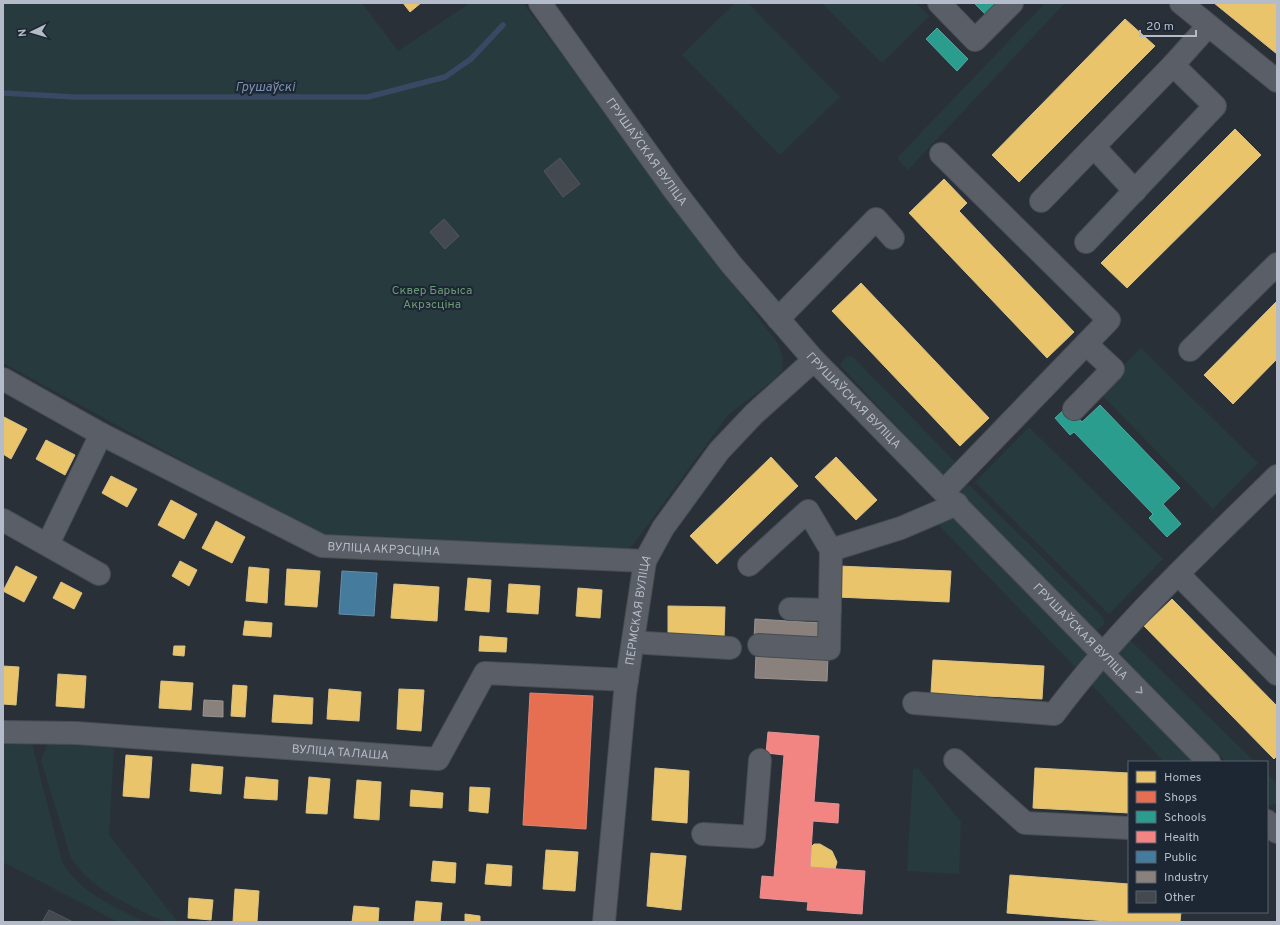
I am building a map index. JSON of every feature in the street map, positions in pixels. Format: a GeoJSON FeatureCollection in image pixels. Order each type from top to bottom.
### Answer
{"type":"FeatureCollection","features":[{"type":"Feature","properties":{"kind":"street","name":"ГРУШАЎСКАЯ ВУЛІЦА"},"geometry":{"type":"LineString","coordinates":[[540,3],[674,190],[736,270],[814,360],[1208,761]]}},
{"type":"Feature","properties":{"kind":"street"},"geometry":{"type":"LineString","coordinates":[[939,3],[976,40],[1012,3]]}},
{"type":"Feature","properties":{"kind":"street"},"geometry":{"type":"LineString","coordinates":[[1181,3],[1277,81]]}},
{"type":"Feature","properties":{"kind":"street"},"geometry":{"type":"LineString","coordinates":[[1041,201],[1208,26]]}},
{"type":"Feature","properties":{"kind":"street"},"geometry":{"type":"LineString","coordinates":[[1086,242],[1215,106],[1172,65]]}},
{"type":"Feature","properties":{"kind":"street"},"geometry":{"type":"LineString","coordinates":[[1094,147],[1135,191]]}},
{"type":"Feature","properties":{"kind":"street"},"geometry":{"type":"LineString","coordinates":[[831,550],[901,528],[951,498],[1086,344],[1109,320],[942,154]]}},
{"type":"Feature","properties":{"kind":"street"},"geometry":{"type":"LineString","coordinates":[[778,318],[876,219],[893,238]]}},
{"type":"Feature","properties":{"kind":"street"},"geometry":{"type":"LineString","coordinates":[[1190,350],[1277,264]]}},
{"type":"Feature","properties":{"kind":"street"},"geometry":{"type":"LineString","coordinates":[[1074,409],[1113,369],[1086,344]]}},
{"type":"Feature","properties":{"kind":"street","name":"ПЕРМСКАЯ ВУЛІЦА"},"geometry":{"type":"LineString","coordinates":[[604,922],[627,680],[645,561],[663,528],[719,451],[754,414],[814,360]]}},
{"type":"Feature","properties":{"kind":"street","name":"ВУЛІЦА АКРЭСЦІНА"},"geometry":{"type":"LineString","coordinates":[[3,379],[101,434],[322,546],[645,561]]}},
{"type":"Feature","properties":{"kind":"street"},"geometry":{"type":"LineString","coordinates":[[48,544],[101,434]]}},
{"type":"Feature","properties":{"kind":"street"},"geometry":{"type":"LineString","coordinates":[[914,703],[1054,714],[1081,678],[1103,653],[1178,574],[1277,476]]}},
{"type":"Feature","properties":{"kind":"street"},"geometry":{"type":"LineString","coordinates":[[749,565],[808,511],[831,550],[829,649],[759,645]]}},
{"type":"Feature","properties":{"kind":"street"},"geometry":{"type":"LineString","coordinates":[[3,520],[99,574]]}},
{"type":"Feature","properties":{"kind":"street"},"geometry":{"type":"LineString","coordinates":[[1178,574],[1277,674]]}},
{"type":"Feature","properties":{"kind":"street"},"geometry":{"type":"LineString","coordinates":[[790,609],[830,610]]}},
{"type":"Feature","properties":{"kind":"street"},"geometry":{"type":"LineString","coordinates":[[646,643],[730,648]]}},
{"type":"Feature","properties":{"kind":"street","name":"ВУЛІЦА ТАЛАША"},"geometry":{"type":"LineString","coordinates":[[3,732],[76,733],[438,759],[485,673],[627,680]]}},
{"type":"Feature","properties":{"kind":"street"},"geometry":{"type":"LineString","coordinates":[[703,834],[754,837],[760,760]]}},
{"type":"Feature","properties":{"kind":"street"},"geometry":{"type":"LineString","coordinates":[[955,760],[1025,823],[1128,828]]}},
{"type":"Feature","properties":{"kind":"street"},"geometry":{"type":"LineString","coordinates":[[1268,823],[1277,832]]}},
{"type":"Feature","properties":{"kind":"green space","name":"Сквер Барыса Акрэсціна"},"geometry":{"type":"Polygon","coordinates":[[[3,3],[362,3],[398,51],[470,3],[523,3],[778,344],[783,358],[782,371],[775,379],[728,415],[633,545],[626,550],[326,539],[3,363],[3,3]]]}},
{"type":"Feature","properties":{"kind":"green space"},"geometry":{"type":"Polygon","coordinates":[[[735,3],[748,3],[840,97],[780,155],[682,55],[735,3]]]}},
{"type":"Feature","properties":{"kind":"green space"},"geometry":{"type":"Polygon","coordinates":[[[822,3],[916,3],[929,16],[882,63],[822,3]]]}},
{"type":"Feature","properties":{"kind":"green space"},"geometry":{"type":"Polygon","coordinates":[[[1045,3],[1065,3],[908,170],[897,158],[1045,3]]]}},
{"type":"Feature","properties":{"kind":"green space"},"geometry":{"type":"Polygon","coordinates":[[[1141,348],[1258,463],[1213,509],[1098,391],[1141,348]]]}},
{"type":"Feature","properties":{"kind":"green space"},"geometry":{"type":"Polygon","coordinates":[[[846,356],[853,357],[959,466],[947,481],[840,365],[846,356]]]}},
{"type":"Feature","properties":{"kind":"green space"},"geometry":{"type":"Polygon","coordinates":[[[1029,427],[1163,559],[1109,614],[975,482],[1029,427]]]}},
{"type":"Feature","properties":{"kind":"green space"},"geometry":{"type":"Polygon","coordinates":[[[959,484],[970,486],[1103,617],[1105,624],[1095,632],[956,493],[959,484]]]}},
{"type":"Feature","properties":{"kind":"green space"},"geometry":{"type":"Polygon","coordinates":[[[954,511],[1081,645],[1086,653],[1082,664],[1075,667],[934,520],[954,511]]]}},
{"type":"Feature","properties":{"kind":"green space"},"geometry":{"type":"Polygon","coordinates":[[[1129,639],[1254,761],[1225,761],[1118,652],[1129,639]]]}},
{"type":"Feature","properties":{"kind":"green space"},"geometry":{"type":"Polygon","coordinates":[[[1101,663],[1194,761],[1163,761],[1086,679],[1101,663]]]}},
{"type":"Feature","properties":{"kind":"green space"},"geometry":{"type":"Polygon","coordinates":[[[3,740],[31,740],[62,862],[69,873],[99,898],[145,922],[118,922],[3,862],[3,740]]]}},
{"type":"Feature","properties":{"kind":"green space"},"geometry":{"type":"Polygon","coordinates":[[[51,743],[114,748],[109,835],[178,922],[157,918],[109,894],[85,875],[71,858],[41,760],[47,746],[51,743]]]}},
{"type":"Feature","properties":{"kind":"green space"},"geometry":{"type":"Polygon","coordinates":[[[918,768],[961,822],[959,874],[907,871],[913,769],[918,768]]]}},
{"type":"Feature","properties":{"kind":"green space"},"geometry":{"type":"Polygon","coordinates":[[[1268,775],[1277,784],[1277,803],[1271,806],[1268,804],[1268,775]]]}},
{"type":"Feature","properties":{"kind":"building: Homes"},"geometry":{"type":"Polygon","coordinates":[[[403,3],[421,3],[410,12],[403,3]]]}},
{"type":"Feature","properties":{"kind":"building: Homes"},"geometry":{"type":"Polygon","coordinates":[[[1214,3],[1277,3],[1277,54],[1230,16],[1214,3]]]}},
{"type":"Feature","properties":{"kind":"building: Homes"},"geometry":{"type":"Polygon","coordinates":[[[1125,19],[1155,46],[1019,182],[992,155],[1125,19]]]}},
{"type":"Feature","properties":{"kind":"building: Homes"},"geometry":{"type":"Polygon","coordinates":[[[1235,129],[1261,155],[1127,288],[1101,263],[1235,129]]]}},
{"type":"Feature","properties":{"kind":"building: Homes"},"geometry":{"type":"Polygon","coordinates":[[[944,179],[967,203],[959,211],[1074,332],[1047,358],[909,213],[944,179]]]}},
{"type":"Feature","properties":{"kind":"building: Homes"},"geometry":{"type":"Polygon","coordinates":[[[861,283],[989,418],[960,446],[832,311],[861,283]]]}},
{"type":"Feature","properties":{"kind":"building: Homes"},"geometry":{"type":"Polygon","coordinates":[[[1277,301],[1277,359],[1233,404],[1204,375],[1277,301]]]}},
{"type":"Feature","properties":{"kind":"building: Homes"},"geometry":{"type":"Polygon","coordinates":[[[4,417],[27,429],[11,459],[3,454],[4,417]]]}},
{"type":"Feature","properties":{"kind":"building: Homes"},"geometry":{"type":"Polygon","coordinates":[[[46,440],[75,455],[65,475],[36,459],[46,440]]]}},
{"type":"Feature","properties":{"kind":"building: Homes"},"geometry":{"type":"Polygon","coordinates":[[[771,457],[798,486],[717,564],[690,536],[771,457]]]}},
{"type":"Feature","properties":{"kind":"building: Homes"},"geometry":{"type":"Polygon","coordinates":[[[836,457],[877,500],[856,520],[815,477],[836,457]]]}},
{"type":"Feature","properties":{"kind":"building: Homes"},"geometry":{"type":"Polygon","coordinates":[[[111,476],[137,489],[127,507],[102,493],[111,476]]]}},
{"type":"Feature","properties":{"kind":"building: Homes"},"geometry":{"type":"Polygon","coordinates":[[[171,500],[197,514],[184,539],[158,525],[171,500]]]}},
{"type":"Feature","properties":{"kind":"building: Homes"},"geometry":{"type":"Polygon","coordinates":[[[216,521],[245,537],[232,563],[202,548],[216,521]]]}},
{"type":"Feature","properties":{"kind":"building: Homes"},"geometry":{"type":"Polygon","coordinates":[[[180,561],[197,570],[189,586],[172,576],[180,561]]]}},
{"type":"Feature","properties":{"kind":"building: Homes"},"geometry":{"type":"Polygon","coordinates":[[[16,566],[37,577],[24,602],[3,591],[16,566]]]}},
{"type":"Feature","properties":{"kind":"building: Homes"},"geometry":{"type":"Polygon","coordinates":[[[839,566],[951,571],[949,602],[837,597],[839,566]]]}},
{"type":"Feature","properties":{"kind":"building: Homes"},"geometry":{"type":"Polygon","coordinates":[[[249,567],[269,569],[267,603],[246,601],[249,567]]]}},
{"type":"Feature","properties":{"kind":"building: Homes"},"geometry":{"type":"Polygon","coordinates":[[[287,569],[320,571],[317,607],[285,605],[287,569]]]}},
{"type":"Feature","properties":{"kind":"building: Homes"},"geometry":{"type":"Polygon","coordinates":[[[468,578],[491,580],[489,612],[465,610],[468,578]]]}},
{"type":"Feature","properties":{"kind":"building: Homes"},"geometry":{"type":"Polygon","coordinates":[[[61,582],[82,593],[74,609],[53,598],[61,582]]]}},
{"type":"Feature","properties":{"kind":"building: Homes"},"geometry":{"type":"Polygon","coordinates":[[[394,584],[439,587],[437,621],[391,618],[394,584]]]}},
{"type":"Feature","properties":{"kind":"building: Homes"},"geometry":{"type":"Polygon","coordinates":[[[509,584],[540,586],[538,614],[507,612],[509,584]]]}},
{"type":"Feature","properties":{"kind":"building: Homes"},"geometry":{"type":"Polygon","coordinates":[[[578,588],[602,590],[600,618],[576,616],[578,588]]]}},
{"type":"Feature","properties":{"kind":"building: Homes"},"geometry":{"type":"Polygon","coordinates":[[[1172,599],[1277,706],[1277,756],[1274,759],[1144,626],[1172,599]]]}},
{"type":"Feature","properties":{"kind":"building: Homes"},"geometry":{"type":"Polygon","coordinates":[[[668,606],[725,607],[724,639],[668,638],[668,606]]]}},
{"type":"Feature","properties":{"kind":"building: Homes"},"geometry":{"type":"Polygon","coordinates":[[[245,621],[272,623],[271,637],[243,635],[245,621]]]}},
{"type":"Feature","properties":{"kind":"building: Homes"},"geometry":{"type":"Polygon","coordinates":[[[480,636],[507,638],[506,652],[479,651],[480,636]]]}},
{"type":"Feature","properties":{"kind":"building: Homes"},"geometry":{"type":"Polygon","coordinates":[[[174,646],[185,646],[184,656],[173,655],[174,646]]]}},
{"type":"Feature","properties":{"kind":"building: Homes"},"geometry":{"type":"Polygon","coordinates":[[[933,660],[1044,666],[1042,699],[931,693],[933,660]]]}},
{"type":"Feature","properties":{"kind":"building: Homes"},"geometry":{"type":"Polygon","coordinates":[[[3,666],[19,667],[16,705],[3,704],[3,666]]]}},
{"type":"Feature","properties":{"kind":"building: Homes"},"geometry":{"type":"Polygon","coordinates":[[[58,674],[86,676],[84,708],[56,706],[58,674]]]}},
{"type":"Feature","properties":{"kind":"building: Homes"},"geometry":{"type":"Polygon","coordinates":[[[161,681],[193,683],[191,710],[159,708],[161,681]]]}},
{"type":"Feature","properties":{"kind":"building: Homes"},"geometry":{"type":"Polygon","coordinates":[[[233,685],[247,686],[245,717],[231,716],[233,685]]]}},
{"type":"Feature","properties":{"kind":"building: Homes"},"geometry":{"type":"Polygon","coordinates":[[[329,689],[361,692],[359,721],[327,719],[329,689]]]}},
{"type":"Feature","properties":{"kind":"building: Homes"},"geometry":{"type":"Polygon","coordinates":[[[399,689],[424,690],[421,731],[397,729],[399,689]]]}},
{"type":"Feature","properties":{"kind":"building: Homes"},"geometry":{"type":"Polygon","coordinates":[[[274,695],[313,698],[312,724],[272,722],[274,695]]]}},
{"type":"Feature","properties":{"kind":"building: Homes"},"geometry":{"type":"Polygon","coordinates":[[[126,755],[152,757],[149,798],[123,796],[126,755]]]}},
{"type":"Feature","properties":{"kind":"building: Homes"},"geometry":{"type":"Polygon","coordinates":[[[192,764],[223,767],[221,794],[190,791],[192,764]]]}},
{"type":"Feature","properties":{"kind":"building: Homes"},"geometry":{"type":"Polygon","coordinates":[[[655,768],[689,771],[687,823],[652,820],[655,768]]]}},
{"type":"Feature","properties":{"kind":"building: Homes"},"geometry":{"type":"Polygon","coordinates":[[[1035,768],[1128,773],[1128,813],[1033,808],[1035,768]]]}},
{"type":"Feature","properties":{"kind":"building: Homes"},"geometry":{"type":"Polygon","coordinates":[[[246,777],[278,780],[277,800],[244,798],[246,777]]]}},
{"type":"Feature","properties":{"kind":"building: Homes"},"geometry":{"type":"Polygon","coordinates":[[[309,777],[330,779],[327,814],[306,813],[309,777]]]}},
{"type":"Feature","properties":{"kind":"building: Homes"},"geometry":{"type":"Polygon","coordinates":[[[357,780],[381,782],[379,820],[354,818],[357,780]]]}},
{"type":"Feature","properties":{"kind":"building: Homes"},"geometry":{"type":"Polygon","coordinates":[[[470,787],[490,788],[488,813],[469,811],[470,787]]]}},
{"type":"Feature","properties":{"kind":"building: Homes"},"geometry":{"type":"Polygon","coordinates":[[[411,790],[443,793],[442,808],[410,806],[411,790]]]}},
{"type":"Feature","properties":{"kind":"building: Homes"},"geometry":{"type":"Polygon","coordinates":[[[814,844],[820,844],[832,851],[837,862],[835,869],[810,867],[811,847],[814,844]]]}},
{"type":"Feature","properties":{"kind":"building: Homes"},"geometry":{"type":"Polygon","coordinates":[[[546,850],[578,852],[575,891],[543,889],[546,850]]]}},
{"type":"Feature","properties":{"kind":"building: Homes"},"geometry":{"type":"Polygon","coordinates":[[[651,853],[686,856],[681,910],[647,906],[651,853]]]}},
{"type":"Feature","properties":{"kind":"building: Homes"},"geometry":{"type":"Polygon","coordinates":[[[433,861],[456,863],[455,883],[431,881],[433,861]]]}},
{"type":"Feature","properties":{"kind":"building: Homes"},"geometry":{"type":"Polygon","coordinates":[[[487,864],[512,866],[511,886],[485,884],[487,864]]]}},
{"type":"Feature","properties":{"kind":"building: Homes"},"geometry":{"type":"Polygon","coordinates":[[[1010,875],[1128,884],[1128,913],[1181,913],[1180,922],[1119,922],[1007,913],[1010,875]]]}},
{"type":"Feature","properties":{"kind":"building: Homes"},"geometry":{"type":"Polygon","coordinates":[[[235,889],[259,891],[257,922],[233,922],[235,889]]]}},
{"type":"Feature","properties":{"kind":"building: Homes"},"geometry":{"type":"Polygon","coordinates":[[[189,898],[213,900],[211,920],[188,918],[189,898]]]}},
{"type":"Feature","properties":{"kind":"building: Homes"},"geometry":{"type":"Polygon","coordinates":[[[416,901],[442,903],[440,922],[414,922],[416,901]]]}},
{"type":"Feature","properties":{"kind":"building: Homes"},"geometry":{"type":"Polygon","coordinates":[[[354,906],[379,908],[378,922],[352,922],[354,906]]]}},
{"type":"Feature","properties":{"kind":"building: Homes"},"geometry":{"type":"Polygon","coordinates":[[[465,914],[480,916],[480,922],[465,922],[465,914]]]}},
{"type":"Feature","properties":{"kind":"building: Shops"},"geometry":{"type":"Polygon","coordinates":[[[530,693],[593,696],[586,829],[523,825],[530,693]]]}},
{"type":"Feature","properties":{"kind":"building: Schools"},"geometry":{"type":"Polygon","coordinates":[[[974,3],[997,3],[985,14],[974,3]]]}},
{"type":"Feature","properties":{"kind":"building: Schools"},"geometry":{"type":"Polygon","coordinates":[[[937,28],[968,59],[957,71],[926,39],[937,28]]]}},
{"type":"Feature","properties":{"kind":"building: Schools"},"geometry":{"type":"Polygon","coordinates":[[[1100,405],[1180,488],[1163,504],[1181,524],[1167,537],[1149,518],[1153,514],[1074,432],[1070,435],[1055,418],[1068,406],[1082,422],[1100,405]]]}},
{"type":"Feature","properties":{"kind":"building: Health"},"geometry":{"type":"Polygon","coordinates":[[[768,732],[819,736],[814,802],[839,804],[838,823],[813,821],[810,867],[865,871],[862,914],[807,910],[808,902],[760,898],[762,876],[774,877],[784,755],[766,753],[768,732]]]}},
{"type":"Feature","properties":{"kind":"building: Public"},"geometry":{"type":"Polygon","coordinates":[[[342,571],[377,573],[374,616],[339,614],[342,571]]]}},
{"type":"Feature","properties":{"kind":"building: Industry"},"geometry":{"type":"Polygon","coordinates":[[[755,619],[821,623],[820,642],[754,639],[755,619]]]}},
{"type":"Feature","properties":{"kind":"building: Industry"},"geometry":{"type":"Polygon","coordinates":[[[756,654],[828,657],[827,681],[755,678],[756,654]]]}},
{"type":"Feature","properties":{"kind":"building: Industry"},"geometry":{"type":"Polygon","coordinates":[[[204,700],[223,701],[223,717],[203,716],[204,700]]]}},
{"type":"Feature","properties":{"kind":"building: Other"},"geometry":{"type":"Polygon","coordinates":[[[560,158],[580,184],[563,197],[544,171],[560,158]]]}},
{"type":"Feature","properties":{"kind":"building: Other"},"geometry":{"type":"Polygon","coordinates":[[[444,219],[459,236],[445,249],[430,232],[444,219]]]}},
{"type":"Feature","properties":{"kind":"building: Other"},"geometry":{"type":"Polygon","coordinates":[[[49,910],[73,922],[42,922],[49,910]]]}},
{"type":"Feature","properties":{"kind":"waterway","name":"Грушаўскі"},"geometry":{"type":"LineString","coordinates":[[3,93],[74,97],[368,97],[445,77],[471,59],[503,25]]}}]}
